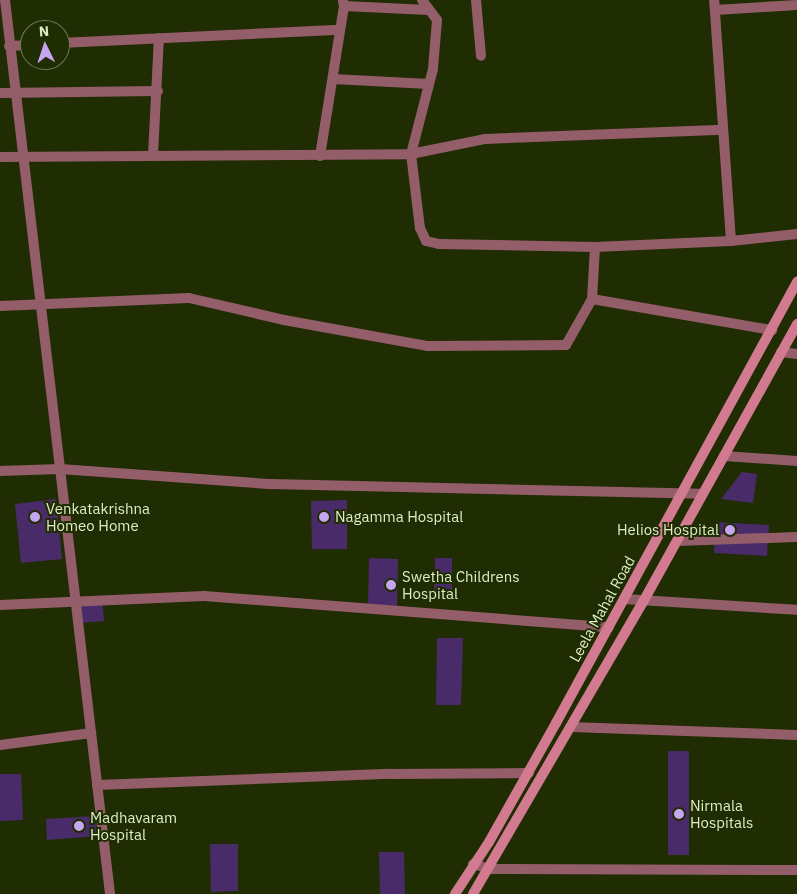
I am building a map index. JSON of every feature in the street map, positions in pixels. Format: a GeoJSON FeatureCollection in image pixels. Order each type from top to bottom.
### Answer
{"type":"FeatureCollection","features":[{"type":"Feature","properties":{"kind":"main road","name":"Leela Mahal Road"},"geometry":{"type":"LineString","coordinates":[[455,894],[529,773],[797,282]]}},
{"type":"Feature","properties":{"kind":"main road","name":"Leela Mahal Road"},"geometry":{"type":"LineString","coordinates":[[473,894],[572,727],[797,324]]}},
{"type":"Feature","properties":{"kind":"street"},"geometry":{"type":"LineString","coordinates":[[4,0],[110,894]]}},
{"type":"Feature","properties":{"kind":"street"},"geometry":{"type":"LineString","coordinates":[[422,0],[437,20],[429,84],[411,154],[420,228],[426,241],[439,244],[595,247],[731,240],[797,234]]}},
{"type":"Feature","properties":{"kind":"street"},"geometry":{"type":"LineString","coordinates":[[476,0],[481,56]]}},
{"type":"Feature","properties":{"kind":"street"},"geometry":{"type":"LineString","coordinates":[[320,156],[344,3],[429,10]]}},
{"type":"Feature","properties":{"kind":"street"},"geometry":{"type":"LineString","coordinates":[[731,240],[715,5],[797,5]]}},
{"type":"Feature","properties":{"kind":"street"},"geometry":{"type":"LineString","coordinates":[[70,42],[340,30]]}},
{"type":"Feature","properties":{"kind":"street"},"geometry":{"type":"LineString","coordinates":[[153,155],[158,91],[159,38]]}},
{"type":"Feature","properties":{"kind":"street"},"geometry":{"type":"LineString","coordinates":[[9,46],[20,45]]}},
{"type":"Feature","properties":{"kind":"street"},"geometry":{"type":"LineString","coordinates":[[333,79],[429,84]]}},
{"type":"Feature","properties":{"kind":"street"},"geometry":{"type":"LineString","coordinates":[[0,93],[158,91]]}},
{"type":"Feature","properties":{"kind":"street"},"geometry":{"type":"LineString","coordinates":[[0,157],[22,155],[320,156],[411,154],[485,139],[724,130]]}},
{"type":"Feature","properties":{"kind":"street"},"geometry":{"type":"LineString","coordinates":[[0,306],[189,298],[284,320],[427,346],[566,346],[592,299],[595,247]]}},
{"type":"Feature","properties":{"kind":"street"},"geometry":{"type":"LineString","coordinates":[[592,299],[772,330]]}},
{"type":"Feature","properties":{"kind":"street"},"geometry":{"type":"LineString","coordinates":[[781,352],[797,354]]}},
{"type":"Feature","properties":{"kind":"street"},"geometry":{"type":"LineString","coordinates":[[724,456],[797,461]]}},
{"type":"Feature","properties":{"kind":"street"},"geometry":{"type":"LineString","coordinates":[[0,471],[60,469],[271,484],[702,494]]}},
{"type":"Feature","properties":{"kind":"street"},"geometry":{"type":"LineString","coordinates":[[677,541],[797,537]]}},
{"type":"Feature","properties":{"kind":"street"},"geometry":{"type":"LineString","coordinates":[[0,605],[204,596],[609,627]]}},
{"type":"Feature","properties":{"kind":"street"},"geometry":{"type":"LineString","coordinates":[[624,599],[643,602],[797,610]]}},
{"type":"Feature","properties":{"kind":"street"},"geometry":{"type":"LineString","coordinates":[[572,727],[797,735]]}},
{"type":"Feature","properties":{"kind":"street"},"geometry":{"type":"LineString","coordinates":[[0,745],[91,733]]}},
{"type":"Feature","properties":{"kind":"street"},"geometry":{"type":"LineString","coordinates":[[97,785],[390,774],[529,773]]}},
{"type":"Feature","properties":{"kind":"street"},"geometry":{"type":"LineString","coordinates":[[474,864],[490,868],[797,870]]}},
{"type":"Feature","properties":{"kind":"building"},"geometry":{"type":"Polygon","coordinates":[[[742,472],[757,474],[753,503],[721,499],[742,472]]]}},
{"type":"Feature","properties":{"kind":"building"},"geometry":{"type":"Polygon","coordinates":[[[56,499],[62,559],[21,563],[15,504],[56,499]]]}},
{"type":"Feature","properties":{"kind":"building"},"geometry":{"type":"Polygon","coordinates":[[[347,500],[347,549],[312,549],[311,501],[347,500]]]}},
{"type":"Feature","properties":{"kind":"building"},"geometry":{"type":"Polygon","coordinates":[[[715,522],[769,525],[767,556],[714,553],[715,522]]]}},
{"type":"Feature","properties":{"kind":"building"},"geometry":{"type":"Polygon","coordinates":[[[369,558],[398,559],[397,608],[368,608],[369,558]]]}},
{"type":"Feature","properties":{"kind":"building"},"geometry":{"type":"Polygon","coordinates":[[[435,558],[452,558],[452,600],[434,600],[435,558]]]}},
{"type":"Feature","properties":{"kind":"building"},"geometry":{"type":"Polygon","coordinates":[[[102,597],[104,621],[79,623],[77,599],[102,597]]]}},
{"type":"Feature","properties":{"kind":"building"},"geometry":{"type":"Polygon","coordinates":[[[437,638],[463,638],[461,705],[436,705],[437,638]]]}},
{"type":"Feature","properties":{"kind":"building"},"geometry":{"type":"Polygon","coordinates":[[[668,751],[689,751],[689,855],[668,855],[668,751]]]}},
{"type":"Feature","properties":{"kind":"building"},"geometry":{"type":"Polygon","coordinates":[[[0,774],[21,774],[23,820],[0,821],[0,774]]]}},
{"type":"Feature","properties":{"kind":"building"},"geometry":{"type":"Polygon","coordinates":[[[96,816],[97,836],[47,840],[46,819],[96,816]]]}},
{"type":"Feature","properties":{"kind":"building"},"geometry":{"type":"Polygon","coordinates":[[[210,844],[238,844],[238,891],[211,892],[210,844]]]}},
{"type":"Feature","properties":{"kind":"building"},"geometry":{"type":"Polygon","coordinates":[[[379,852],[404,852],[405,894],[380,894],[379,852]]]}},
{"type":"Feature","properties":{"kind":"place","name":"Venkatakrishna Homeo Home"},"geometry":{"type":"Point","coordinates":[35,517]}},
{"type":"Feature","properties":{"kind":"place","name":"Nagamma Hospital"},"geometry":{"type":"Point","coordinates":[324,517]}},
{"type":"Feature","properties":{"kind":"place","name":"Helios Hospital"},"geometry":{"type":"Point","coordinates":[730,530]}},
{"type":"Feature","properties":{"kind":"place","name":"Swetha Childrens Hospital"},"geometry":{"type":"Point","coordinates":[391,585]}},
{"type":"Feature","properties":{"kind":"place","name":"Nirmala Hospitals"},"geometry":{"type":"Point","coordinates":[679,814]}},
{"type":"Feature","properties":{"kind":"place","name":"Madhavaram Hospital"},"geometry":{"type":"Point","coordinates":[79,826]}}]}
